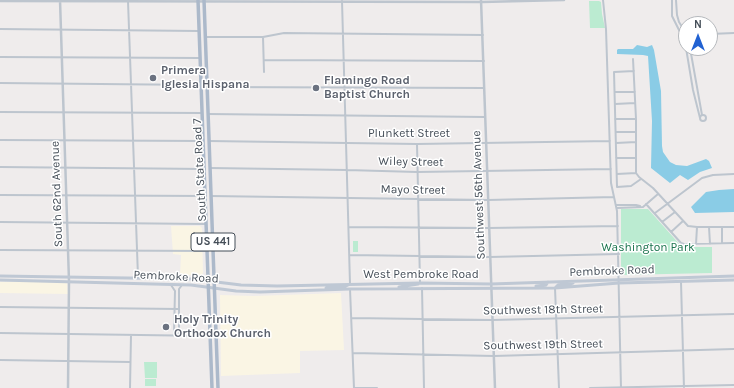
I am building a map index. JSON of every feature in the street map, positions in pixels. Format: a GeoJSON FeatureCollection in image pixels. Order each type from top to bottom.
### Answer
{"type":"FeatureCollection","features":[{"type":"Feature","properties":{"kind":"main road","name":"South State Road 7"},"geometry":{"type":"LineString","coordinates":[[198,1],[212,388]]}},
{"type":"Feature","properties":{"kind":"main road","name":"South State Road 7"},"geometry":{"type":"LineString","coordinates":[[204,1],[206,37],[206,93],[218,387]]}},
{"type":"Feature","properties":{"kind":"main road"},"geometry":{"type":"LineString","coordinates":[[201,77],[206,87]]}},
{"type":"Feature","properties":{"kind":"main road"},"geometry":{"type":"LineString","coordinates":[[201,85],[206,93]]}},
{"type":"Feature","properties":{"kind":"main road"},"geometry":{"type":"LineString","coordinates":[[204,161],[206,166],[210,168]]}},
{"type":"Feature","properties":{"kind":"main road"},"geometry":{"type":"LineString","coordinates":[[205,169],[209,171],[210,176]]}},
{"type":"Feature","properties":{"kind":"main road","name":"Pembroke Road"},"geometry":{"type":"LineString","coordinates":[[0,276],[69,279],[105,283],[170,284],[260,292],[350,289]]}},
{"type":"Feature","properties":{"kind":"main road","name":"Pembroke Road"},"geometry":{"type":"LineString","coordinates":[[492,286],[548,282],[619,281],[734,276]]}},
{"type":"Feature","properties":{"kind":"main road"},"geometry":{"type":"LineString","coordinates":[[105,283],[109,281],[133,282],[138,277]]}},
{"type":"Feature","properties":{"kind":"main road","name":"Pembroke Road"},"geometry":{"type":"LineString","coordinates":[[0,280],[138,277],[208,280],[255,286],[350,284]]}},
{"type":"Feature","properties":{"kind":"main road"},"geometry":{"type":"LineString","coordinates":[[681,282],[686,279],[708,277]]}},
{"type":"Feature","properties":{"kind":"main road"},"geometry":{"type":"LineString","coordinates":[[657,282],[663,280],[674,280],[678,278]]}},
{"type":"Feature","properties":{"kind":"main road","name":"Pembroke Road"},"geometry":{"type":"LineString","coordinates":[[492,286],[555,288],[619,281],[681,282],[734,280]]}},
{"type":"Feature","properties":{"kind":"main road"},"geometry":{"type":"LineString","coordinates":[[531,288],[534,286],[546,285],[548,282]]}},
{"type":"Feature","properties":{"kind":"main road"},"geometry":{"type":"LineString","coordinates":[[555,288],[558,285],[570,284],[574,282]]}},
{"type":"Feature","properties":{"kind":"main road"},"geometry":{"type":"LineString","coordinates":[[395,288],[402,286],[415,286],[420,283]]}},
{"type":"Feature","properties":{"kind":"main road","name":"West Pembroke Road"},"geometry":{"type":"LineString","coordinates":[[350,284],[420,283],[492,286]]}},
{"type":"Feature","properties":{"kind":"main road"},"geometry":{"type":"LineString","coordinates":[[324,290],[332,287],[344,287],[350,284]]}},
{"type":"Feature","properties":{"kind":"main road"},"geometry":{"type":"LineString","coordinates":[[350,289],[357,285],[375,284]]}},
{"type":"Feature","properties":{"kind":"main road"},"geometry":{"type":"LineString","coordinates":[[422,288],[427,285],[443,284]]}},
{"type":"Feature","properties":{"kind":"main road","name":"West Pembroke Road"},"geometry":{"type":"LineString","coordinates":[[350,289],[492,286]]}},
{"type":"Feature","properties":{"kind":"main road"},"geometry":{"type":"LineString","coordinates":[[211,374],[218,387]]}},
{"type":"Feature","properties":{"kind":"street"},"geometry":{"type":"LineString","coordinates":[[0,1],[564,0]]}},
{"type":"Feature","properties":{"kind":"street"},"geometry":{"type":"LineString","coordinates":[[603,0],[606,29],[612,188],[618,226],[621,388]]}},
{"type":"Feature","properties":{"kind":"street"},"geometry":{"type":"LineString","coordinates":[[672,0],[672,16],[678,24]]}},
{"type":"Feature","properties":{"kind":"street"},"geometry":{"type":"LineString","coordinates":[[676,0],[676,15],[678,20]]}},
{"type":"Feature","properties":{"kind":"street","name":"South 62nd Avenue"},"geometry":{"type":"LineString","coordinates":[[60,1],[69,279],[68,388]]}},
{"type":"Feature","properties":{"kind":"street"},"geometry":{"type":"LineString","coordinates":[[128,1],[138,277]]}},
{"type":"Feature","properties":{"kind":"street"},"geometry":{"type":"LineString","coordinates":[[342,1],[350,284]]}},
{"type":"Feature","properties":{"kind":"street","name":"Southwest 56th Avenue"},"geometry":{"type":"LineString","coordinates":[[482,1],[495,388]]}},
{"type":"Feature","properties":{"kind":"street"},"geometry":{"type":"LineString","coordinates":[[0,29],[199,30]]}},
{"type":"Feature","properties":{"kind":"street"},"geometry":{"type":"LineString","coordinates":[[206,37],[263,37],[284,33],[483,35]]}},
{"type":"Feature","properties":{"kind":"street"},"geometry":{"type":"LineString","coordinates":[[718,34],[734,33]]}},
{"type":"Feature","properties":{"kind":"street"},"geometry":{"type":"LineString","coordinates":[[263,37],[264,72]]}},
{"type":"Feature","properties":{"kind":"street"},"geometry":{"type":"LineString","coordinates":[[0,56],[200,58]]}},
{"type":"Feature","properties":{"kind":"street"},"geometry":{"type":"LineString","coordinates":[[689,56],[701,121],[705,120],[705,117],[702,115],[691,56]]}},
{"type":"Feature","properties":{"kind":"street"},"geometry":{"type":"LineString","coordinates":[[264,60],[484,61]]}},
{"type":"Feature","properties":{"kind":"street"},"geometry":{"type":"LineString","coordinates":[[633,60],[636,119],[636,173],[690,227],[734,227]]}},
{"type":"Feature","properties":{"kind":"street"},"geometry":{"type":"LineString","coordinates":[[634,71],[614,72],[618,187],[631,186],[642,179]]}},
{"type":"Feature","properties":{"kind":"street"},"geometry":{"type":"LineString","coordinates":[[0,83],[201,85]]}},
{"type":"Feature","properties":{"kind":"street"},"geometry":{"type":"LineString","coordinates":[[206,87],[484,88]]}},
{"type":"Feature","properties":{"kind":"street"},"geometry":{"type":"LineString","coordinates":[[615,92],[635,92]]}},
{"type":"Feature","properties":{"kind":"street"},"geometry":{"type":"LineString","coordinates":[[615,104],[635,103]]}},
{"type":"Feature","properties":{"kind":"street"},"geometry":{"type":"LineString","coordinates":[[0,112],[202,113]]}},
{"type":"Feature","properties":{"kind":"street"},"geometry":{"type":"LineString","coordinates":[[208,114],[485,117]]}},
{"type":"Feature","properties":{"kind":"street"},"geometry":{"type":"LineString","coordinates":[[615,119],[636,119]]}},
{"type":"Feature","properties":{"kind":"street"},"geometry":{"type":"LineString","coordinates":[[616,132],[636,132]]}},
{"type":"Feature","properties":{"kind":"street"},"geometry":{"type":"LineString","coordinates":[[0,140],[203,141]]}},
{"type":"Feature","properties":{"kind":"street","name":"Plunkett Street"},"geometry":{"type":"LineString","coordinates":[[209,141],[486,144],[610,141]]}},
{"type":"Feature","properties":{"kind":"street"},"geometry":{"type":"LineString","coordinates":[[616,143],[636,142]]}},
{"type":"Feature","properties":{"kind":"street"},"geometry":{"type":"LineString","coordinates":[[417,144],[420,283]]}},
{"type":"Feature","properties":{"kind":"street"},"geometry":{"type":"LineString","coordinates":[[616,158],[636,158]]}},
{"type":"Feature","properties":{"kind":"street"},"geometry":{"type":"LineString","coordinates":[[0,167],[205,169]]}},
{"type":"Feature","properties":{"kind":"street","name":"Wiley Street"},"geometry":{"type":"LineString","coordinates":[[210,168],[417,172],[611,169]]}},
{"type":"Feature","properties":{"kind":"street"},"geometry":{"type":"LineString","coordinates":[[617,174],[636,173]]}},
{"type":"Feature","properties":{"kind":"street"},"geometry":{"type":"LineString","coordinates":[[655,213],[697,181],[705,177],[734,174]]}},
{"type":"Feature","properties":{"kind":"street"},"geometry":{"type":"LineString","coordinates":[[616,207],[636,205],[643,207],[658,194]]}},
{"type":"Feature","properties":{"kind":"street"},"geometry":{"type":"LineString","coordinates":[[0,195],[205,196]]}},
{"type":"Feature","properties":{"kind":"street","name":"Mayo Street"},"geometry":{"type":"LineString","coordinates":[[211,196],[488,200],[614,197]]}},
{"type":"Feature","properties":{"kind":"street"},"geometry":{"type":"LineString","coordinates":[[646,204],[681,243],[734,243]]}},
{"type":"Feature","properties":{"kind":"street"},"geometry":{"type":"LineString","coordinates":[[662,222],[675,212]]}},
{"type":"Feature","properties":{"kind":"street"},"geometry":{"type":"LineString","coordinates":[[671,232],[683,221]]}},
{"type":"Feature","properties":{"kind":"street"},"geometry":{"type":"LineString","coordinates":[[0,222],[206,224]]}},
{"type":"Feature","properties":{"kind":"street"},"geometry":{"type":"LineString","coordinates":[[349,226],[419,228],[618,226]]}},
{"type":"Feature","properties":{"kind":"street"},"geometry":{"type":"LineString","coordinates":[[709,227],[710,244]]}},
{"type":"Feature","properties":{"kind":"street"},"geometry":{"type":"LineString","coordinates":[[722,227],[722,243]]}},
{"type":"Feature","properties":{"kind":"street"},"geometry":{"type":"LineString","coordinates":[[696,244],[697,228]]}},
{"type":"Feature","properties":{"kind":"street"},"geometry":{"type":"LineString","coordinates":[[0,250],[207,251]]}},
{"type":"Feature","properties":{"kind":"street"},"geometry":{"type":"LineString","coordinates":[[349,255],[490,257],[619,254]]}},
{"type":"Feature","properties":{"kind":"street"},"geometry":{"type":"LineString","coordinates":[[681,282],[684,387]]}},
{"type":"Feature","properties":{"kind":"street"},"geometry":{"type":"LineString","coordinates":[[170,284],[175,291],[174,332],[176,336]]}},
{"type":"Feature","properties":{"kind":"street"},"geometry":{"type":"LineString","coordinates":[[176,336],[179,333],[180,289],[183,285]]}},
{"type":"Feature","properties":{"kind":"street"},"geometry":{"type":"LineString","coordinates":[[422,288],[424,388]]}},
{"type":"Feature","properties":{"kind":"street"},"geometry":{"type":"LineString","coordinates":[[555,288],[559,388]]}},
{"type":"Feature","properties":{"kind":"street"},"geometry":{"type":"LineString","coordinates":[[350,289],[354,388],[377,388]]}},
{"type":"Feature","properties":{"kind":"street"},"geometry":{"type":"LineString","coordinates":[[0,306],[179,309]]}},
{"type":"Feature","properties":{"kind":"street","name":"Southwest 18th Street"},"geometry":{"type":"LineString","coordinates":[[352,318],[492,320],[734,314]]}},
{"type":"Feature","properties":{"kind":"street"},"geometry":{"type":"LineString","coordinates":[[0,333],[210,336]]}},
{"type":"Feature","properties":{"kind":"street"},"geometry":{"type":"LineString","coordinates":[[130,388],[131,335]]}},
{"type":"Feature","properties":{"kind":"street","name":"Southwest 19th Street"},"geometry":{"type":"LineString","coordinates":[[353,353],[494,356],[734,349]]}},
{"type":"Feature","properties":{"kind":"street"},"geometry":{"type":"LineString","coordinates":[[0,360],[130,362]]}},
{"type":"Feature","properties":{"kind":"street"},"geometry":{"type":"LineString","coordinates":[[590,388],[734,385]]}},
{"type":"Feature","properties":{"kind":"shaded area"},"geometry":{"type":"Polygon","coordinates":[[[171,226],[200,226],[202,228],[203,273],[201,275],[180,275],[181,255],[173,254],[171,226]]]}},
{"type":"Feature","properties":{"kind":"shaded area"},"geometry":{"type":"Polygon","coordinates":[[[0,282],[67,282],[68,294],[0,293],[0,282]]]}},
{"type":"Feature","properties":{"kind":"shaded area"},"geometry":{"type":"Polygon","coordinates":[[[341,293],[344,350],[300,351],[300,373],[221,376],[220,295],[254,296],[341,293]]]}},
{"type":"Feature","properties":{"kind":"green space"},"geometry":{"type":"Polygon","coordinates":[[[589,1],[601,2],[605,28],[590,28],[589,1]]]}},
{"type":"Feature","properties":{"kind":"green space","name":"Washington Park"},"geometry":{"type":"Polygon","coordinates":[[[621,209],[648,209],[682,247],[712,247],[712,273],[621,275],[621,209]]]}},
{"type":"Feature","properties":{"kind":"green space"},"geometry":{"type":"Polygon","coordinates":[[[353,241],[358,241],[358,252],[353,252],[353,241]]]}},
{"type":"Feature","properties":{"kind":"green space"},"geometry":{"type":"Polygon","coordinates":[[[144,362],[157,362],[157,378],[145,378],[144,362]]]}},
{"type":"Feature","properties":{"kind":"green space"},"geometry":{"type":"Polygon","coordinates":[[[145,379],[156,379],[156,386],[145,386],[145,379]]]}},
{"type":"Feature","properties":{"kind":"water"},"geometry":{"type":"Polygon","coordinates":[[[637,45],[647,47],[652,45],[654,50],[661,91],[663,152],[670,162],[676,165],[687,166],[706,159],[709,161],[712,168],[700,172],[688,180],[680,175],[670,183],[651,168],[652,121],[648,56],[617,54],[618,49],[633,49],[637,45]]]}},
{"type":"Feature","properties":{"kind":"water"},"geometry":{"type":"Polygon","coordinates":[[[734,189],[734,212],[695,213],[691,207],[706,192],[734,189]]]}},
{"type":"Feature","properties":{"kind":"place","name":"Primera Iglesia Hispana"},"geometry":{"type":"Point","coordinates":[153,78]}},
{"type":"Feature","properties":{"kind":"place","name":"Flamingo Road Baptist Church"},"geometry":{"type":"Point","coordinates":[316,88]}},
{"type":"Feature","properties":{"kind":"place","name":"Holy Trinity Orthodox Church"},"geometry":{"type":"Point","coordinates":[166,327]}}]}
